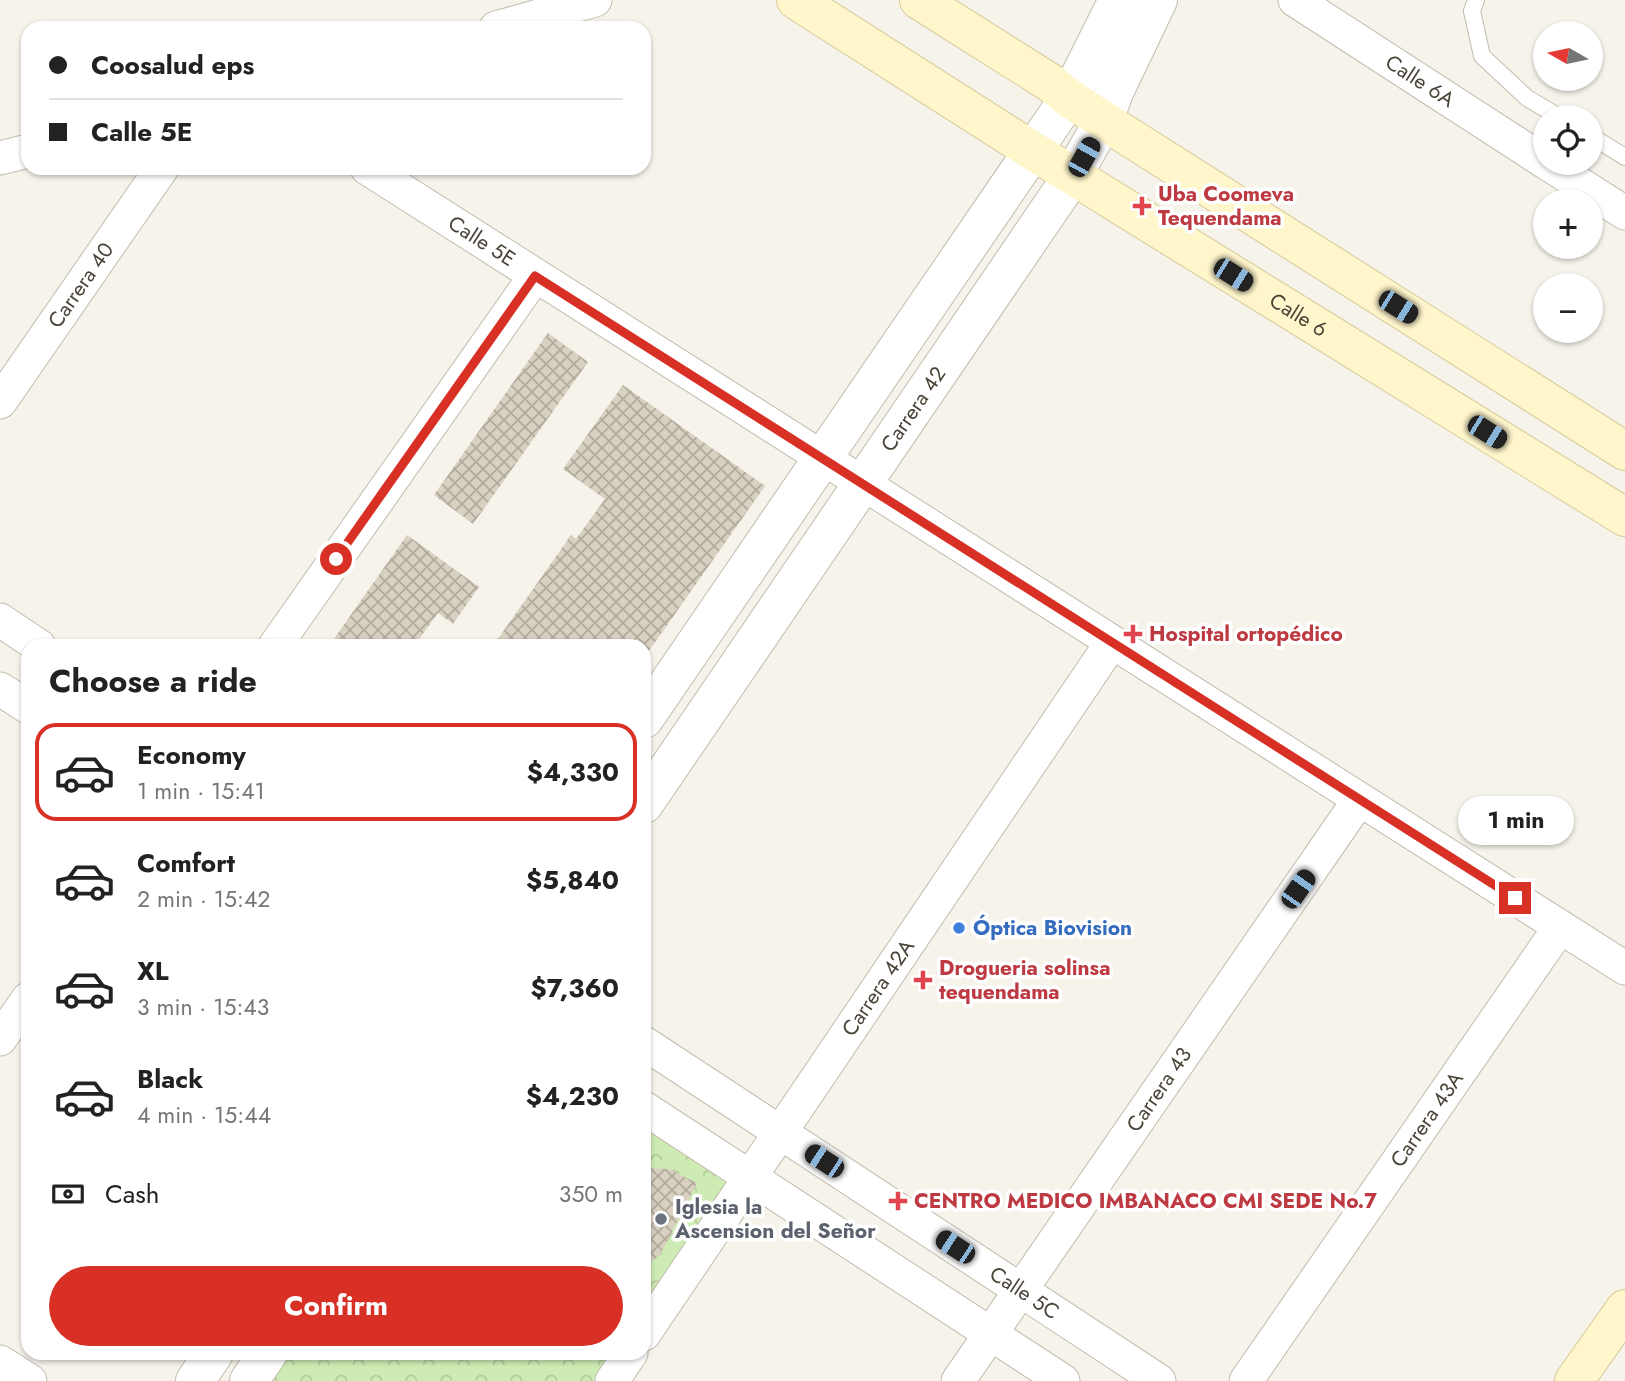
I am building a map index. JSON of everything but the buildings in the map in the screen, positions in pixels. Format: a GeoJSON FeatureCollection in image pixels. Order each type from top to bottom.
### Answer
{"type":"FeatureCollection","features":[{"type":"Feature","properties":{"kind":"main road"},"geometry":{"type":"LineString","coordinates":[[919,0],[1625,451]]}},
{"type":"Feature","properties":{"kind":"main road","name":"Calle 6"},"geometry":{"type":"LineString","coordinates":[[812,6],[1033,151],[1625,517]]}},
{"type":"Feature","properties":{"kind":"main road"},"geometry":{"type":"LineString","coordinates":[[1574,1381],[1625,1309]]}},
{"type":"Feature","properties":{"kind":"street"},"geometry":{"type":"LineString","coordinates":[[521,21],[595,0]]}},
{"type":"Feature","properties":{"kind":"street"},"geometry":{"type":"LineString","coordinates":[[651,709],[1069,98],[1118,0]]}},
{"type":"Feature","properties":{"kind":"street","name":"Carrera 42"},"geometry":{"type":"LineString","coordinates":[[651,794],[1073,175],[1104,120],[1114,92],[1158,0]]}},
{"type":"Feature","properties":{"kind":"street","name":"Calle 6A"},"geometry":{"type":"LineString","coordinates":[[1296,0],[1533,154]]}},
{"type":"Feature","properties":{"kind":"street"},"geometry":{"type":"LineString","coordinates":[[0,158],[21,153]]}},
{"type":"Feature","properties":{"kind":"street","name":"Carrera 40"},"geometry":{"type":"LineString","coordinates":[[0,402],[157,175]]}},
{"type":"Feature","properties":{"kind":"street","name":"Calle 5E"},"geometry":{"type":"LineString","coordinates":[[377,175],[1625,968]]}},
{"type":"Feature","properties":{"kind":"street","name":"Calle 6A"},"geometry":{"type":"LineString","coordinates":[[1566,175],[1625,213]]}},
{"type":"Feature","properties":{"kind":"street"},"geometry":{"type":"LineString","coordinates":[[280,639],[535,276]]}},
{"type":"Feature","properties":{"kind":"street"},"geometry":{"type":"LineString","coordinates":[[0,620],[28,639]]}},
{"type":"Feature","properties":{"kind":"street","name":"Carrera 42A"},"geometry":{"type":"LineString","coordinates":[[651,1324],[1112,642]]}},
{"type":"Feature","properties":{"kind":"street"},"geometry":{"type":"LineString","coordinates":[[0,689],[21,702]]}},
{"type":"Feature","properties":{"kind":"street","name":"Carrera 43"},"geometry":{"type":"LineString","coordinates":[[958,1381],[1359,800]]}},
{"type":"Feature","properties":{"kind":"street","name":"Carrera 43A"},"geometry":{"type":"LineString","coordinates":[[1246,1381],[1560,927]]}},
{"type":"Feature","properties":{"kind":"street"},"geometry":{"type":"LineString","coordinates":[[0,1039],[21,1009]]}},
{"type":"Feature","properties":{"kind":"street","name":"Calle 5C"},"geometry":{"type":"LineString","coordinates":[[651,1048],[1159,1381]]}},
{"type":"Feature","properties":{"kind":"street"},"geometry":{"type":"LineString","coordinates":[[651,1113],[1063,1381]]}},
{"type":"Feature","properties":{"kind":"street"},"geometry":{"type":"LineString","coordinates":[[195,1381],[209,1360]]}},
{"type":"Feature","properties":{"kind":"street"},"geometry":{"type":"LineString","coordinates":[[248,1381],[263,1360]]}},
{"type":"Feature","properties":{"kind":"street"},"geometry":{"type":"LineString","coordinates":[[612,1381],[626,1360]]}},
{"type":"Feature","properties":{"kind":"street"},"geometry":{"type":"LineString","coordinates":[[0,1362],[30,1381]]}},
{"type":"Feature","properties":{"kind":"lane"},"geometry":{"type":"LineString","coordinates":[[1476,0],[1472,11],[1482,57],[1527,98],[1539,105]]}},
{"type":"Feature","properties":{"kind":"lane"},"geometry":{"type":"LineString","coordinates":[[1603,143],[1625,157]]}},
{"type":"Feature","properties":{"kind":"green space"},"geometry":{"type":"Polygon","coordinates":[[[651,1113],[750,1177],[651,1324],[651,1113]]]}},
{"type":"Feature","properties":{"kind":"green space"},"geometry":{"type":"Polygon","coordinates":[[[263,1360],[626,1360],[612,1381],[249,1381],[263,1360]]]}},
{"type":"Feature","properties":{"kind":"place","name":"Uba Coomeva Tequendama"},"geometry":{"type":"Point","coordinates":[1142,206]}},
{"type":"Feature","properties":{"kind":"place","name":"Hospital ortopédico"},"geometry":{"type":"Point","coordinates":[1133,634]}},
{"type":"Feature","properties":{"kind":"place","name":"Óptica Biovision"},"geometry":{"type":"Point","coordinates":[959,928]}},
{"type":"Feature","properties":{"kind":"place","name":"Drogueria solinsa tequendama"},"geometry":{"type":"Point","coordinates":[923,980]}},
{"type":"Feature","properties":{"kind":"place","name":"CENTRO MEDICO IMBANACO CMI SEDE No.7"},"geometry":{"type":"Point","coordinates":[898,1201]}},
{"type":"Feature","properties":{"kind":"place","name":"Iglesia la Ascension del Señor"},"geometry":{"type":"Point","coordinates":[661,1219]}},
{"type":"Feature","properties":{"kind":"route"},"geometry":{"type":"LineString","coordinates":[[336,559],[535,276],[1515,898]]}}]}
